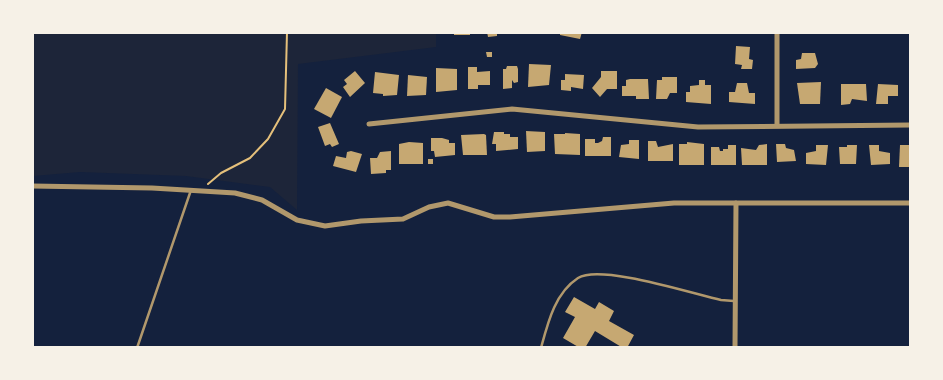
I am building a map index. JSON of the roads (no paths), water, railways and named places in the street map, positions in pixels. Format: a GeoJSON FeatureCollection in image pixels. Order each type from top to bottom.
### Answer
{"type":"FeatureCollection","features":[{"type":"Feature","properties":{"kind":"street"},"geometry":{"type":"LineString","coordinates":[[777,32],[777,125]]}},
{"type":"Feature","properties":{"kind":"street"},"geometry":{"type":"LineString","coordinates":[[369,124],[512,109],[671,126],[910,125]]}},
{"type":"Feature","properties":{"kind":"street"},"geometry":{"type":"LineString","coordinates":[[32,186],[236,193],[255,198],[276,207],[297,220],[325,226],[361,221],[403,219],[428,207],[448,203],[486,215],[510,217],[626,206],[736,203],[910,203]]}},
{"type":"Feature","properties":{"kind":"street"},"geometry":{"type":"LineString","coordinates":[[735,348],[736,203]]}},
{"type":"Feature","properties":{"kind":"lane"},"geometry":{"type":"LineString","coordinates":[[137,348],[191,190]]}},
{"type":"Feature","properties":{"kind":"lane"},"geometry":{"type":"LineString","coordinates":[[541,348],[550,315],[561,297],[570,285],[580,277],[590,274],[617,275],[721,300],[736,301]]}}]}
